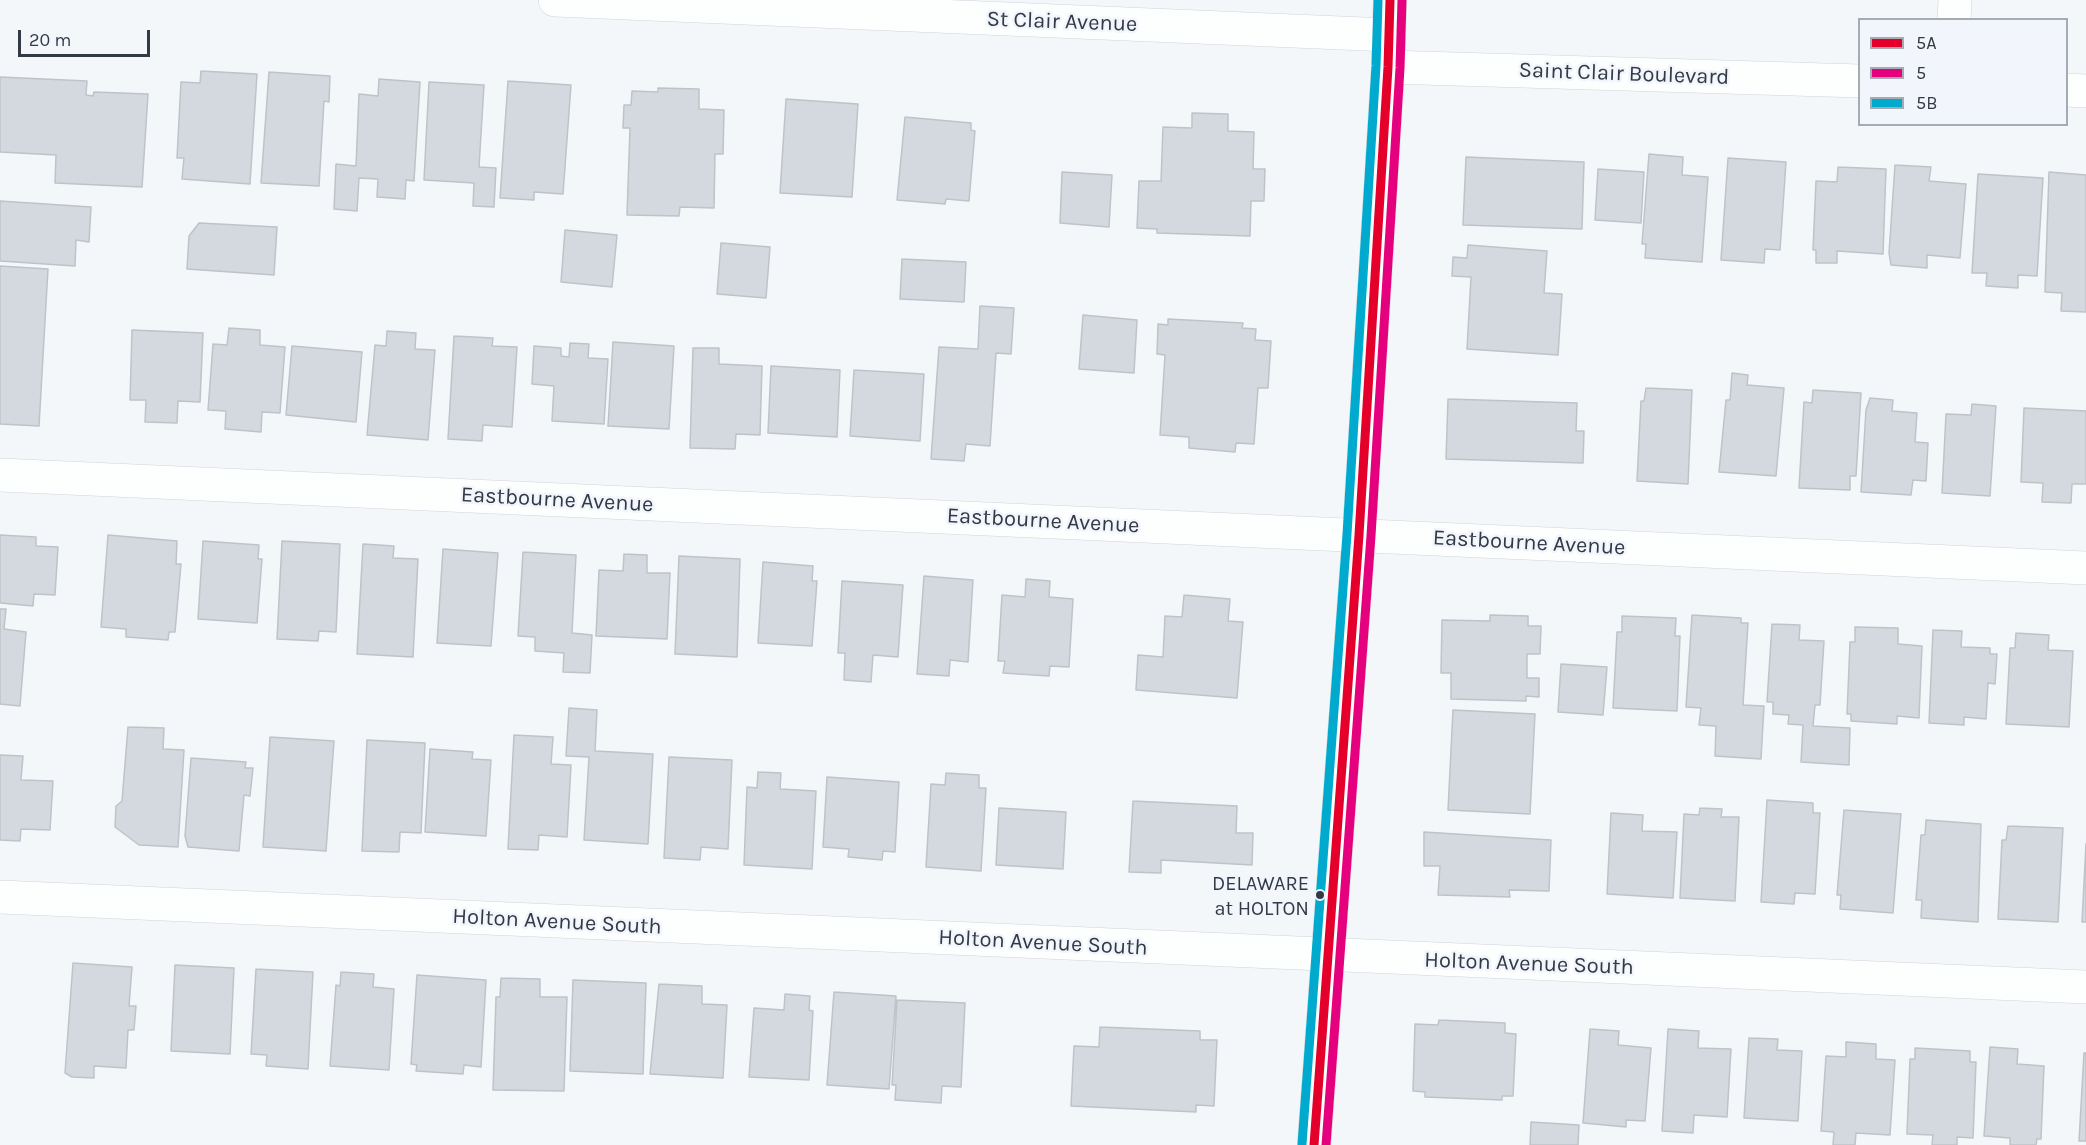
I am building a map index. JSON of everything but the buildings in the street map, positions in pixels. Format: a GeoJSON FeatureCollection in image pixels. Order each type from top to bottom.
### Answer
{"type":"FeatureCollection","features":[{"type":"Feature","properties":{"kind":"street","name":"St Clair Avenue"},"geometry":{"type":"LineString","coordinates":[[555,0],[1389,34]]}},
{"type":"Feature","properties":{"kind":"street"},"geometry":{"type":"LineString","coordinates":[[1314,1145],[1359,535],[1388,67],[1390,0]]}},
{"type":"Feature","properties":{"kind":"street"},"geometry":{"type":"LineString","coordinates":[[1954,18],[1955,0]]}},
{"type":"Feature","properties":{"kind":"street","name":"Saint Clair Boulevard"},"geometry":{"type":"LineString","coordinates":[[1388,67],[1858,81]]}},
{"type":"Feature","properties":{"kind":"street"},"geometry":{"type":"LineString","coordinates":[[2068,90],[2086,91]]}},
{"type":"Feature","properties":{"kind":"street","name":"Eastbourne Avenue"},"geometry":{"type":"LineString","coordinates":[[0,475],[2086,568]]}},
{"type":"Feature","properties":{"kind":"street","name":"Holton Avenue South"},"geometry":{"type":"LineString","coordinates":[[0,897],[2086,987]]}},
{"type":"Feature","properties":{"kind":"transit line","name":"5B"},"geometry":{"type":"LineString","coordinates":[[1302,1144],[1347,534],[1376,66],[1378,0]]}},
{"type":"Feature","properties":{"kind":"transit line","name":"5A"},"geometry":{"type":"LineString","coordinates":[[1314,1145],[1359,535],[1388,67],[1390,0]]}},
{"type":"Feature","properties":{"kind":"transit line","name":"5"},"geometry":{"type":"LineString","coordinates":[[1326,1145],[1371,536],[1400,68],[1402,0]]}},
{"type":"Feature","properties":{"kind":"place","name":"DELAWARE at HOLTON"},"geometry":{"type":"Point","coordinates":[1320,895]}}]}
